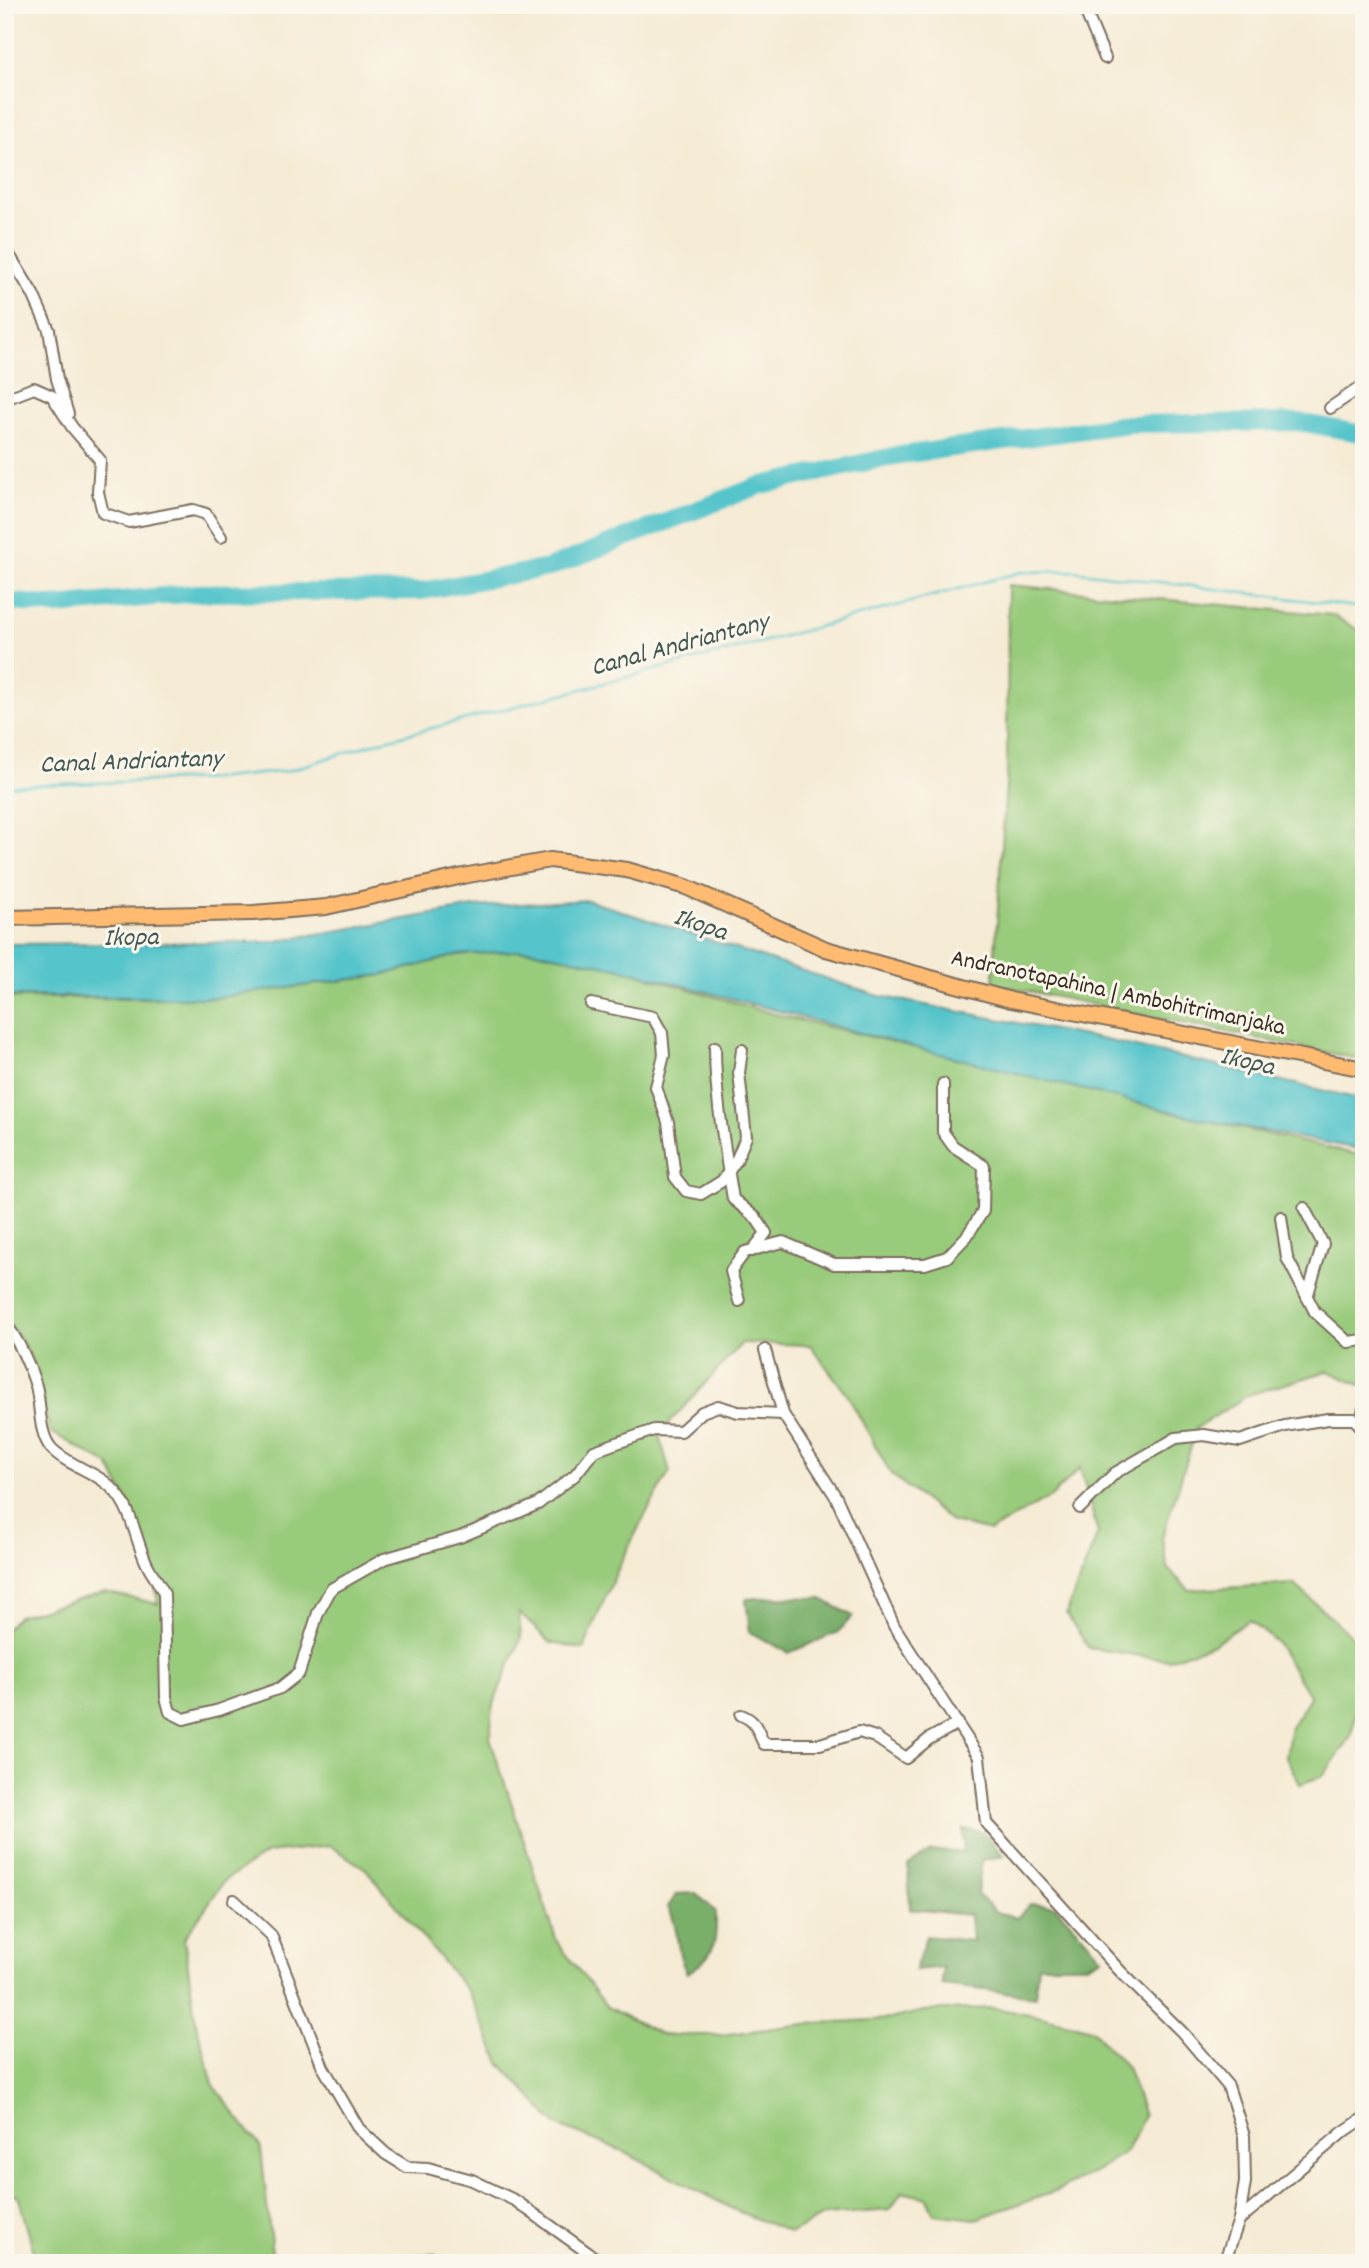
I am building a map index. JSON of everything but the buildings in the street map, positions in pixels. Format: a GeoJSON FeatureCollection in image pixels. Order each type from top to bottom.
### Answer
{"type":"FeatureCollection","features":[{"type":"Feature","properties":{"kind":"main road","name":"Andranotapahina | Ambohitrimanjaka"},"geometry":{"type":"LineString","coordinates":[[5,918],[253,913],[326,907],[463,876],[550,860],[627,870],[686,887],[826,949],[1011,1000],[1364,1069]]}},
{"type":"Feature","properties":{"kind":"street"},"geometry":{"type":"LineString","coordinates":[[1083,5],[1105,58]]}},
{"type":"Feature","properties":{"kind":"street"},"geometry":{"type":"LineString","coordinates":[[5,248],[33,294],[49,330],[57,379],[72,427]]}},
{"type":"Feature","properties":{"kind":"street"},"geometry":{"type":"LineString","coordinates":[[1330,408],[1364,385]]}},
{"type":"Feature","properties":{"kind":"street"},"geometry":{"type":"LineString","coordinates":[[5,399],[34,387],[52,396],[72,427],[100,460],[97,492],[103,513],[129,522],[193,510],[206,514],[221,537]]}},
{"type":"Feature","properties":{"kind":"street"},"geometry":{"type":"LineString","coordinates":[[591,1004],[653,1017],[662,1033],[664,1055],[656,1087],[667,1122],[674,1177],[686,1191],[701,1194],[722,1181],[736,1161],[746,1137],[739,1073],[742,1050]]}},
{"type":"Feature","properties":{"kind":"street"},"geometry":{"type":"LineString","coordinates":[[715,1047],[716,1090],[722,1114],[721,1131],[733,1199],[757,1218],[766,1233],[752,1251]]}},
{"type":"Feature","properties":{"kind":"street"},"geometry":{"type":"LineString","coordinates":[[739,1301],[732,1270],[745,1252],[783,1242],[834,1265],[925,1264],[947,1257],[967,1236],[983,1211],[984,1166],[953,1146],[943,1132],[943,1084]]}},
{"type":"Feature","properties":{"kind":"street"},"geometry":{"type":"LineString","coordinates":[[1304,1208],[1323,1244],[1307,1297]]}},
{"type":"Feature","properties":{"kind":"street"},"geometry":{"type":"LineString","coordinates":[[1281,1217],[1287,1258],[1315,1312],[1348,1342],[1364,1340]]}},
{"type":"Feature","properties":{"kind":"street"},"geometry":{"type":"LineString","coordinates":[[5,1323],[12,1331],[32,1375],[42,1426],[50,1447],[107,1483],[123,1500],[146,1564],[159,1580],[164,1594],[166,1697],[170,1712],[184,1719],[219,1710],[280,1688],[299,1673],[318,1613],[331,1589],[384,1559],[460,1537],[538,1504],[575,1475],[594,1451],[654,1430],[681,1431],[702,1412],[718,1406],[738,1412],[783,1415]]}},
{"type":"Feature","properties":{"kind":"street"},"geometry":{"type":"LineString","coordinates":[[765,1350],[783,1415],[836,1497],[894,1626],[979,1757],[986,1824],[1121,1972],[1182,2032],[1228,2086],[1244,2136],[1245,2182],[1239,2220],[1224,2263]]}},
{"type":"Feature","properties":{"kind":"street"},"geometry":{"type":"LineString","coordinates":[[1360,1425],[1364,1408]]}},
{"type":"Feature","properties":{"kind":"street"},"geometry":{"type":"LineString","coordinates":[[1080,1508],[1115,1473],[1176,1438],[1204,1435],[1240,1441],[1285,1426],[1328,1419],[1354,1419],[1360,1425],[1364,1438]]}},
{"type":"Feature","properties":{"kind":"street"},"geometry":{"type":"LineString","coordinates":[[741,1715],[749,1718],[761,1731],[764,1744],[820,1744],[859,1732],[875,1737],[906,1758],[929,1739],[958,1723]]}},
{"type":"Feature","properties":{"kind":"street"},"geometry":{"type":"LineString","coordinates":[[234,1900],[271,1935],[323,2067],[359,2129],[386,2154],[407,2167],[428,2168],[472,2180],[516,2201],[602,2263]]}},
{"type":"Feature","properties":{"kind":"street"},"geometry":{"type":"LineString","coordinates":[[1364,1922],[1364,1952]]}},
{"type":"Feature","properties":{"kind":"street"},"geometry":{"type":"LineString","coordinates":[[1239,2220],[1334,2140],[1364,2119]]}},
{"type":"Feature","properties":{"kind":"street"},"geometry":{"type":"LineString","coordinates":[[1363,2263],[1364,2257]]}},
{"type":"Feature","properties":{"kind":"green space"},"geometry":{"type":"Polygon","coordinates":[[[1008,585],[1332,615],[1364,633],[1364,1060],[993,984],[1007,770],[1008,585]]]}},
{"type":"Feature","properties":{"kind":"green space"},"geometry":{"type":"Polygon","coordinates":[[[515,950],[560,951],[774,1014],[1077,1083],[1170,1112],[1364,1156],[1364,1387],[1328,1371],[1248,1395],[1197,1428],[1162,1538],[1168,1569],[1189,1590],[1294,1584],[1357,1641],[1364,1685],[1350,1738],[1323,1776],[1300,1784],[1286,1757],[1291,1727],[1310,1697],[1276,1642],[1249,1620],[1213,1644],[1169,1660],[1089,1648],[1066,1614],[1098,1533],[1080,1468],[1052,1496],[990,1531],[952,1522],[891,1474],[848,1396],[810,1345],[742,1343],[659,1434],[670,1472],[623,1559],[584,1649],[551,1643],[519,1613],[521,1638],[493,1704],[490,1738],[557,1942],[607,2007],[662,2035],[721,2035],[805,2024],[890,2019],[924,2011],[992,2008],[1041,2016],[1091,2029],[1127,2067],[1144,2116],[1126,2151],[1093,2173],[1054,2192],[976,2219],[934,2214],[927,2198],[902,2192],[890,2210],[825,2215],[791,2233],[735,2210],[620,2150],[556,2125],[500,2063],[469,1993],[366,1869],[330,1846],[267,1853],[225,1880],[184,1939],[196,2023],[213,2084],[261,2148],[273,2263],[37,2263],[18,2195],[5,2193],[5,1630],[18,1616],[105,1592],[158,1604],[151,1563],[128,1501],[109,1465],[49,1431],[40,1387],[30,1357],[23,1343],[5,1322],[5,998],[212,998],[382,975],[457,955],[515,950]]]}},
{"type":"Feature","properties":{"kind":"green space"},"geometry":{"type":"Polygon","coordinates":[[[820,1598],[853,1616],[838,1632],[789,1653],[750,1632],[746,1599],[820,1598]]]}},
{"type":"Feature","properties":{"kind":"green space"},"geometry":{"type":"Polygon","coordinates":[[[963,1829],[983,1832],[1004,1856],[982,1860],[977,1894],[996,1912],[1017,1918],[1030,1904],[1055,1906],[1102,1957],[1087,1965],[1038,1965],[1035,1996],[942,1985],[943,1967],[915,1970],[926,1936],[972,1941],[970,1915],[910,1909],[908,1865],[931,1851],[964,1852],[963,1829]]]}},
{"type":"Feature","properties":{"kind":"green space"},"geometry":{"type":"Polygon","coordinates":[[[696,1893],[716,1912],[716,1933],[709,1955],[687,1973],[668,1907],[677,1894],[696,1893]]]}},
{"type":"Feature","properties":{"kind":"green space"},"geometry":{"type":"Polygon","coordinates":[[[435,2254],[434,2263],[374,2263],[394,2257],[435,2254]]]}},
{"type":"Feature","properties":{"kind":"water"},"geometry":{"type":"Polygon","coordinates":[[[588,900],[879,996],[1110,1041],[1364,1100],[1364,1150],[1201,1119],[920,1049],[626,970],[530,950],[457,955],[382,975],[212,998],[5,996],[5,944],[271,942],[474,907],[588,900]]]}},
{"type":"Feature","properties":{"kind":"waterway"},"geometry":{"type":"LineString","coordinates":[[5,601],[56,606],[196,593],[422,591],[548,568],[758,486],[894,456],[1128,424],[1298,422],[1364,434]]}},
{"type":"Feature","properties":{"kind":"waterway","name":"Canal Andriantany"},"geometry":{"type":"LineString","coordinates":[[5,786],[213,779],[287,771],[382,741],[1021,572],[1073,571],[1364,608]]}},
{"type":"Feature","properties":{"kind":"water label","name":"Ikopa"},"geometry":{"type":"Point","coordinates":[700,926]}},
{"type":"Feature","properties":{"kind":"water label","name":"Ikopa"},"geometry":{"type":"Point","coordinates":[131,939]}},
{"type":"Feature","properties":{"kind":"water label","name":"Ikopa"},"geometry":{"type":"Point","coordinates":[1247,1063]}}]}
